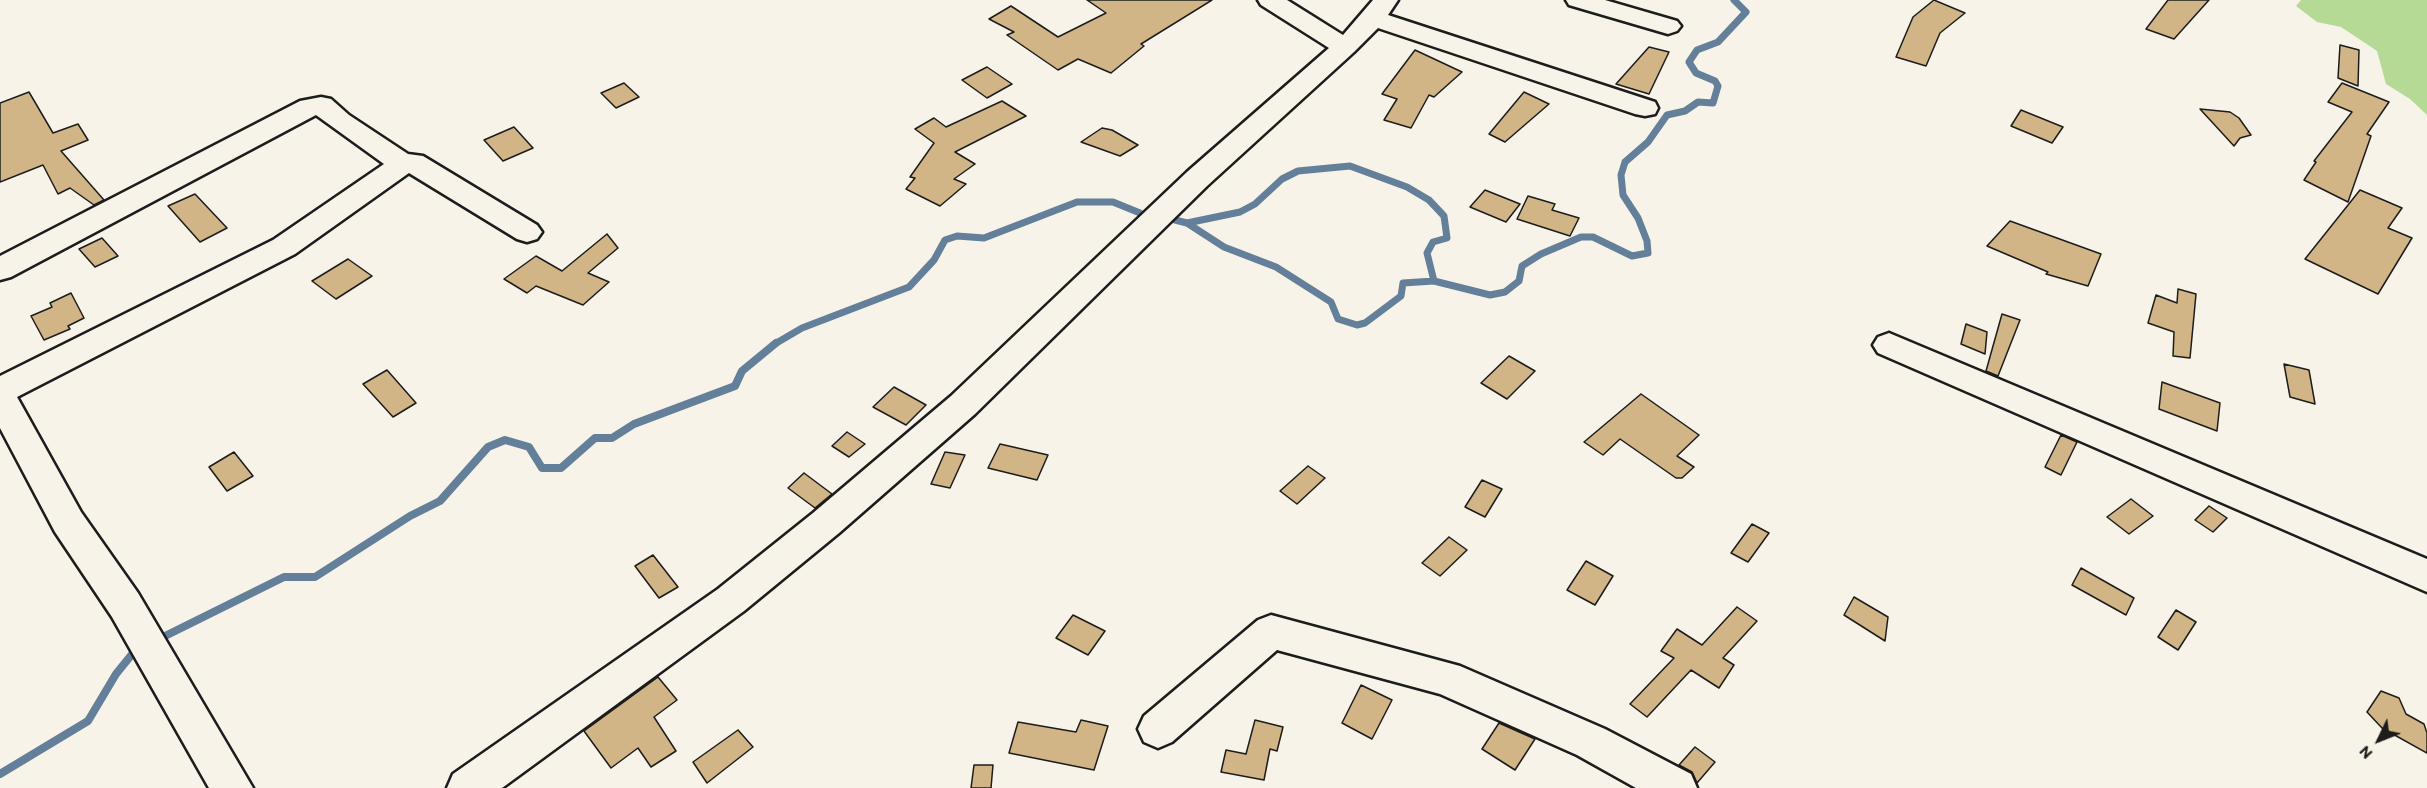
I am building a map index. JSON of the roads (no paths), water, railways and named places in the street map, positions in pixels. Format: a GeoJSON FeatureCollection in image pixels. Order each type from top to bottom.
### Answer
{"type":"FeatureCollection","features":[{"type":"Feature","properties":{"kind":"street"},"geometry":{"type":"LineString","coordinates":[[1270,0],[1345,46]]}},
{"type":"Feature","properties":{"kind":"street"},"geometry":{"type":"LineString","coordinates":[[1578,0],[1668,26]]}},
{"type":"Feature","properties":{"kind":"street"},"geometry":{"type":"LineString","coordinates":[[468,788],[731,600],[835,516],[963,405],[1197,179],[1345,46],[1379,9],[1645,108]]}},
{"type":"Feature","properties":{"kind":"street"},"geometry":{"type":"LineString","coordinates":[[0,268],[309,107],[321,105],[339,121],[403,164]]}},
{"type":"Feature","properties":{"kind":"street"},"geometry":{"type":"LineString","coordinates":[[0,391],[284,247],[403,164],[413,163],[527,232]]}},
{"type":"Feature","properties":{"kind":"street"},"geometry":{"type":"LineString","coordinates":[[1889,345],[2427,576]]}},
{"type":"Feature","properties":{"kind":"street"},"geometry":{"type":"LineString","coordinates":[[0,397],[68,522],[125,605],[232,788]]}},
{"type":"Feature","properties":{"kind":"street"},"geometry":{"type":"LineString","coordinates":[[1158,729],[1271,632],[1446,678],[1591,742],[1676,788]]}},
{"type":"Feature","properties":{"kind":"waterway"},"geometry":{"type":"LineString","coordinates":[[1434,281],[1490,295],[1505,292],[1519,281],[1522,266],[1541,254],[1581,237],[1593,237],[1632,256],[1648,253],[1647,241],[1638,218],[1623,195],[1621,175],[1625,162],[1648,142],[1667,115],[1685,111],[1698,102],[1713,103],[1718,86],[1715,81],[1696,73],[1689,62],[1697,50],[1718,42],[1746,12],[1734,0]]}},
{"type":"Feature","properties":{"kind":"waterway"},"geometry":{"type":"LineString","coordinates":[[1187,223],[1240,212],[1255,204],[1282,179],[1298,171],[1350,166],[1407,187],[1429,200],[1444,216],[1447,238],[1433,242],[1427,253],[1434,281]]}},
{"type":"Feature","properties":{"kind":"waterway"},"geometry":{"type":"LineString","coordinates":[[775,344],[802,328],[909,287],[934,260],[945,240],[957,236],[984,238],[1077,202],[1113,202],[1140,213]]}},
{"type":"Feature","properties":{"kind":"waterway"},"geometry":{"type":"LineString","coordinates":[[1175,220],[1187,223]]}},
{"type":"Feature","properties":{"kind":"waterway"},"geometry":{"type":"LineString","coordinates":[[1187,223],[1224,247],[1276,267],[1331,302],[1338,319],[1357,325],[1365,323],[1401,296],[1403,283],[1434,281]]}},
{"type":"Feature","properties":{"kind":"waterway"},"geometry":{"type":"LineString","coordinates":[[157,640],[284,577],[315,577],[410,516],[440,501],[488,447],[505,440],[529,447],[542,468],[561,468],[595,438],[612,438],[634,424],[735,386],[742,371],[775,344]]}},
{"type":"Feature","properties":{"kind":"waterway"},"geometry":{"type":"LineString","coordinates":[[0,774],[88,721],[116,674],[133,653],[141,649]]}}]}
